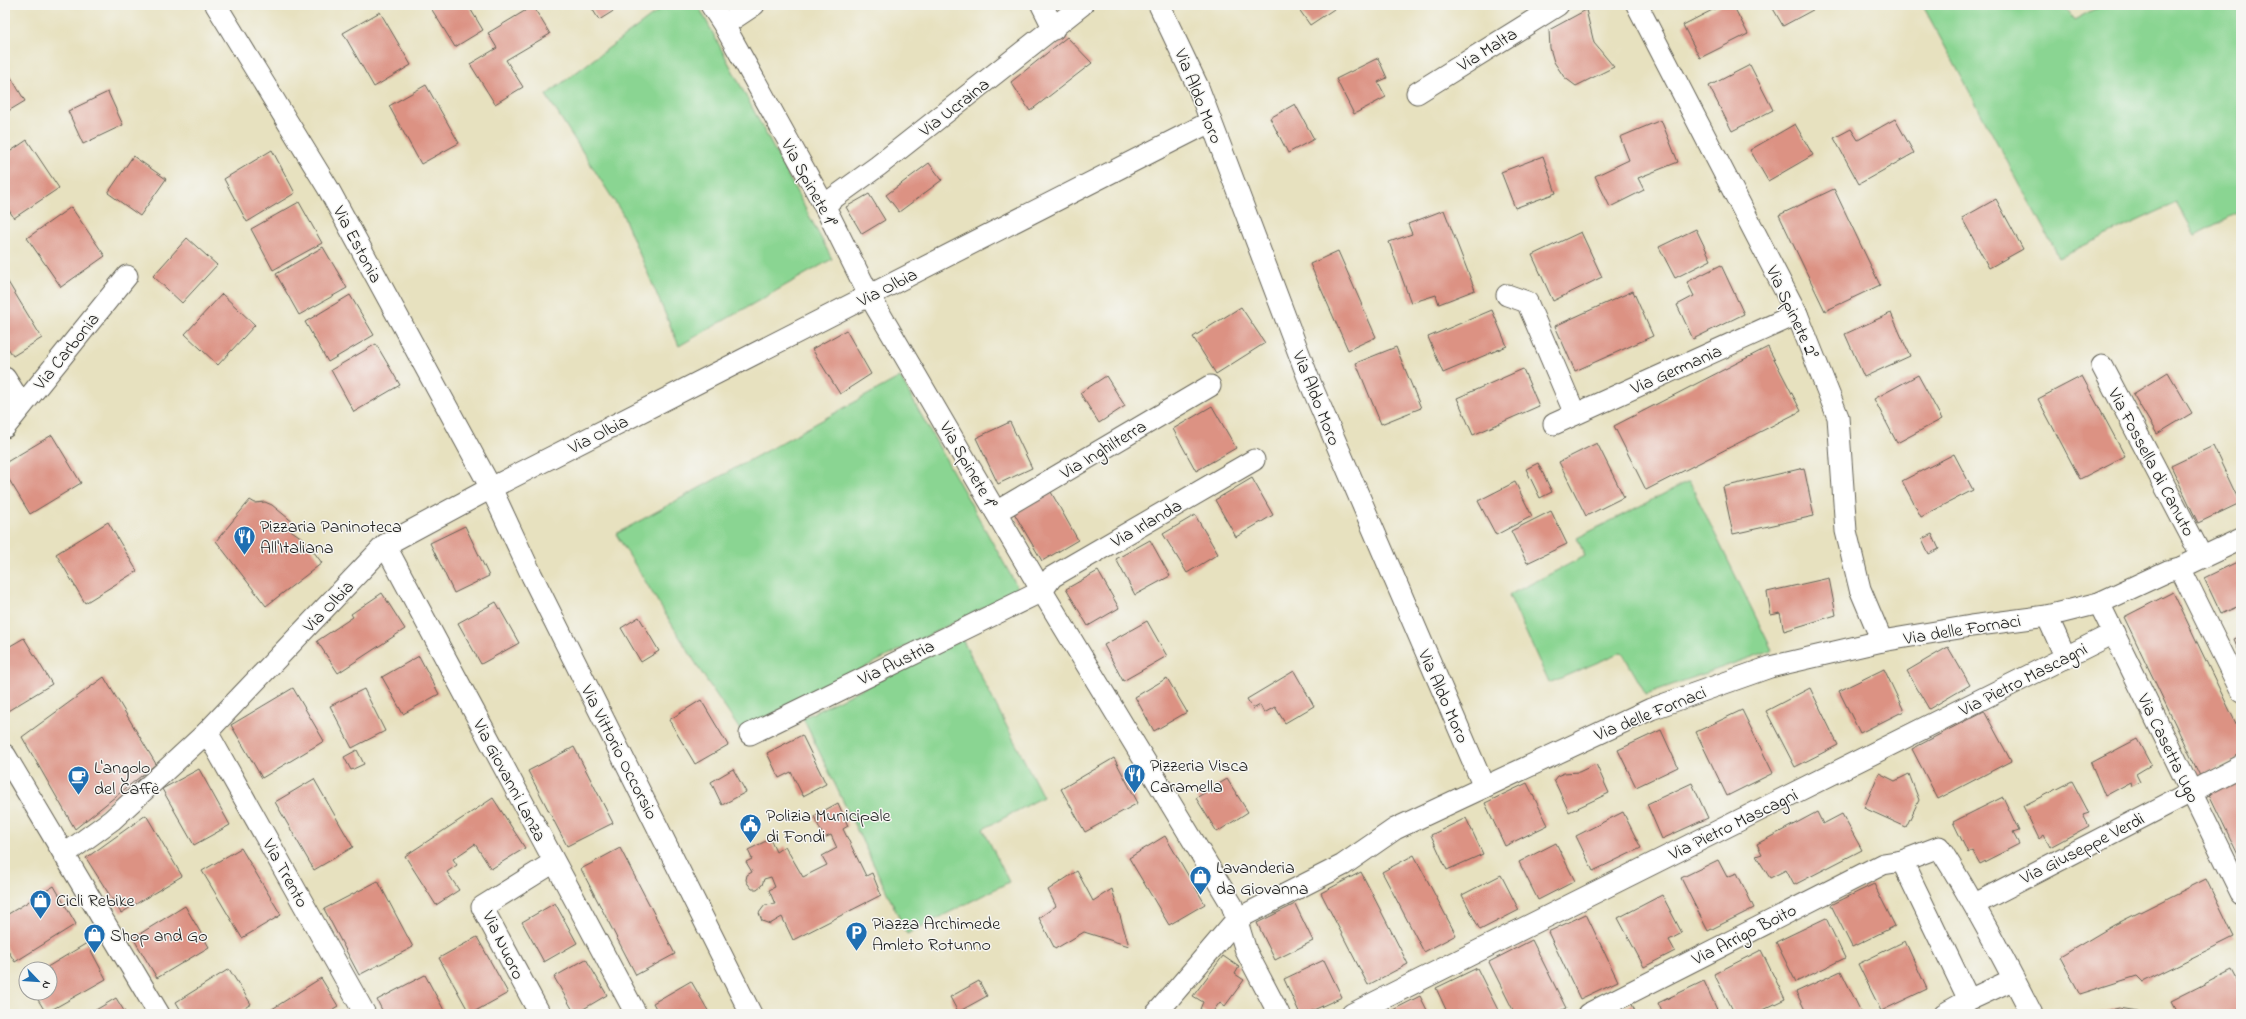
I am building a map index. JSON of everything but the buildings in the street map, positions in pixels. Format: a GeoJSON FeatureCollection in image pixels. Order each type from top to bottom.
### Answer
{"type":"FeatureCollection","features":[{"type":"Feature","properties":{"kind":"street","name":"Via Estonia"},"geometry":{"type":"LineString","coordinates":[[216,5],[328,188],[491,488]]}},
{"type":"Feature","properties":{"kind":"street","name":"Via Spinete 1°"},"geometry":{"type":"LineString","coordinates":[[711,5],[724,25],[824,205],[869,295],[1042,591],[1228,898],[1237,919],[1246,951],[1279,1014]]}},
{"type":"Feature","properties":{"kind":"street"},"geometry":{"type":"LineString","coordinates":[[724,25],[754,5]]}},
{"type":"Feature","properties":{"kind":"street"},"geometry":{"type":"LineString","coordinates":[[1042,5],[1054,29]]}},
{"type":"Feature","properties":{"kind":"street","name":"Via Ucraina"},"geometry":{"type":"LineString","coordinates":[[824,205],[878,166],[1054,29],[1082,5]]}},
{"type":"Feature","properties":{"kind":"street","name":"Via Aldo Moro"},"geometry":{"type":"LineString","coordinates":[[1159,5],[1198,87],[1309,380],[1484,787]]}},
{"type":"Feature","properties":{"kind":"street","name":"Via Malta"},"geometry":{"type":"LineString","coordinates":[[1416,93],[1558,5]]}},
{"type":"Feature","properties":{"kind":"street","name":"Via Spinete 2°"},"geometry":{"type":"LineString","coordinates":[[1637,5],[1797,314],[1838,417],[1846,531],[1860,590],[1882,641]]}},
{"type":"Feature","properties":{"kind":"street","name":"Via Olbia"},"geometry":{"type":"LineString","coordinates":[[64,854],[112,820],[207,732],[385,545],[491,488],[1210,122]]}},
{"type":"Feature","properties":{"kind":"street","name":"Via Carbonia"},"geometry":{"type":"LineString","coordinates":[[5,427],[127,276]]}},
{"type":"Feature","properties":{"kind":"street"},"geometry":{"type":"LineString","coordinates":[[1507,295],[1527,302],[1576,414]]}},
{"type":"Feature","properties":{"kind":"street","name":"Via Germania"},"geometry":{"type":"LineString","coordinates":[[1554,424],[1797,314]]}},
{"type":"Feature","properties":{"kind":"street","name":"Via Fossella di Canuto"},"geometry":{"type":"LineString","coordinates":[[2102,366],[2202,557]]}},
{"type":"Feature","properties":{"kind":"street"},"geometry":{"type":"LineString","coordinates":[[5,378],[22,405]]}},
{"type":"Feature","properties":{"kind":"street","name":"Via Inghilterra"},"geometry":{"type":"LineString","coordinates":[[996,512],[1210,386]]}},
{"type":"Feature","properties":{"kind":"street","name":"Via Irlanda"},"geometry":{"type":"LineString","coordinates":[[1042,591],[1052,577],[1254,460]]}},
{"type":"Feature","properties":{"kind":"street","name":"Via Vittorio Occorsio"},"geometry":{"type":"LineString","coordinates":[[491,488],[532,576],[751,1014]]}},
{"type":"Feature","properties":{"kind":"street","name":"Via delle Fornaci"},"geometry":{"type":"LineString","coordinates":[[1237,919],[1343,864],[1395,829],[1651,709],[1770,667],[1882,641],[2047,616],[2098,603],[2168,571],[2180,568],[2241,538]]}},
{"type":"Feature","properties":{"kind":"street","name":"Via Giovanni Lanza"},"geometry":{"type":"LineString","coordinates":[[385,545],[636,1014]]}},
{"type":"Feature","properties":{"kind":"street"},"geometry":{"type":"LineString","coordinates":[[2180,568],[2241,691]]}},
{"type":"Feature","properties":{"kind":"street","name":"Via Austria"},"geometry":{"type":"LineString","coordinates":[[750,734],[1042,591]]}},
{"type":"Feature","properties":{"kind":"street","name":"Via Casetta Ugo"},"geometry":{"type":"LineString","coordinates":[[2098,603],[2241,893]]}},
{"type":"Feature","properties":{"kind":"street"},"geometry":{"type":"LineString","coordinates":[[2047,616],[2066,658]]}},
{"type":"Feature","properties":{"kind":"street","name":"Via Pietro Mascagni"},"geometry":{"type":"LineString","coordinates":[[1352,1014],[2114,633]]}},
{"type":"Feature","properties":{"kind":"street","name":"Via Trento"},"geometry":{"type":"LineString","coordinates":[[207,732],[365,1014]]}},
{"type":"Feature","properties":{"kind":"street"},"geometry":{"type":"LineString","coordinates":[[5,755],[160,1014]]}},
{"type":"Feature","properties":{"kind":"street","name":"Via Giuseppe Verdi"},"geometry":{"type":"LineString","coordinates":[[1975,904],[2241,766]]}},
{"type":"Feature","properties":{"kind":"street","name":"Via Arrigo Boito"},"geometry":{"type":"LineString","coordinates":[[1588,1014],[1882,864],[1902,861],[1938,846],[1975,904]]}},
{"type":"Feature","properties":{"kind":"street"},"geometry":{"type":"LineString","coordinates":[[1902,861],[1969,1000]]}},
{"type":"Feature","properties":{"kind":"street","name":"Via Nuoro"},"geometry":{"type":"LineString","coordinates":[[540,1014],[482,907],[554,862]]}},
{"type":"Feature","properties":{"kind":"street"},"geometry":{"type":"LineString","coordinates":[[1975,904],[2032,1014]]}},
{"type":"Feature","properties":{"kind":"street"},"geometry":{"type":"LineString","coordinates":[[1156,1014],[1237,919]]}},
{"type":"Feature","properties":{"kind":"street"},"geometry":{"type":"LineString","coordinates":[[1944,1014],[1969,1000],[2014,979]]}},
{"type":"Feature","properties":{"kind":"green space"},"geometry":{"type":"Polygon","coordinates":[[[666,5],[698,5],[832,259],[679,346],[622,213],[546,95],[666,5]]]}},
{"type":"Feature","properties":{"kind":"green space"},"geometry":{"type":"Polygon","coordinates":[[[2063,5],[2074,20],[2102,5],[2241,5],[2241,211],[2195,235],[2176,203],[2059,257],[1923,6],[2063,5]]]}},
{"type":"Feature","properties":{"kind":"green space"},"geometry":{"type":"Polygon","coordinates":[[[900,377],[1019,590],[740,730],[703,675],[616,534],[900,377]]]}},
{"type":"Feature","properties":{"kind":"green space"},"geometry":{"type":"Polygon","coordinates":[[[1689,481],[1772,650],[1646,694],[1622,652],[1549,683],[1509,595],[1585,556],[1577,538],[1689,481]]]}},
{"type":"Feature","properties":{"kind":"green space"},"geometry":{"type":"Polygon","coordinates":[[[962,639],[1043,797],[983,829],[1009,882],[907,934],[803,718],[962,639]]]}},
{"type":"Feature","properties":{"kind":"place","name":"Pizzaria Paninoteca All'Italiana"},"geometry":{"type":"Point","coordinates":[244,556]}},
{"type":"Feature","properties":{"kind":"place","name":"Pizzeria Visca Caramella"},"geometry":{"type":"Point","coordinates":[1134,794]}},
{"type":"Feature","properties":{"kind":"place","name":"L'angolo del Caffè"},"geometry":{"type":"Point","coordinates":[79,796]}},
{"type":"Feature","properties":{"kind":"place","name":"Polizia Municipale di Fondi"},"geometry":{"type":"Point","coordinates":[751,844]}},
{"type":"Feature","properties":{"kind":"place","name":"Lavanderia da Giovanna"},"geometry":{"type":"Point","coordinates":[1201,896]}},
{"type":"Feature","properties":{"kind":"place","name":"Cicli Rebike"},"geometry":{"type":"Point","coordinates":[40,920]}},
{"type":"Feature","properties":{"kind":"place","name":"Piazza Archimede Amleto Rotunno"},"geometry":{"type":"Point","coordinates":[856,952]}},
{"type":"Feature","properties":{"kind":"place","name":"Shop and Go"},"geometry":{"type":"Point","coordinates":[94,954]}}]}
